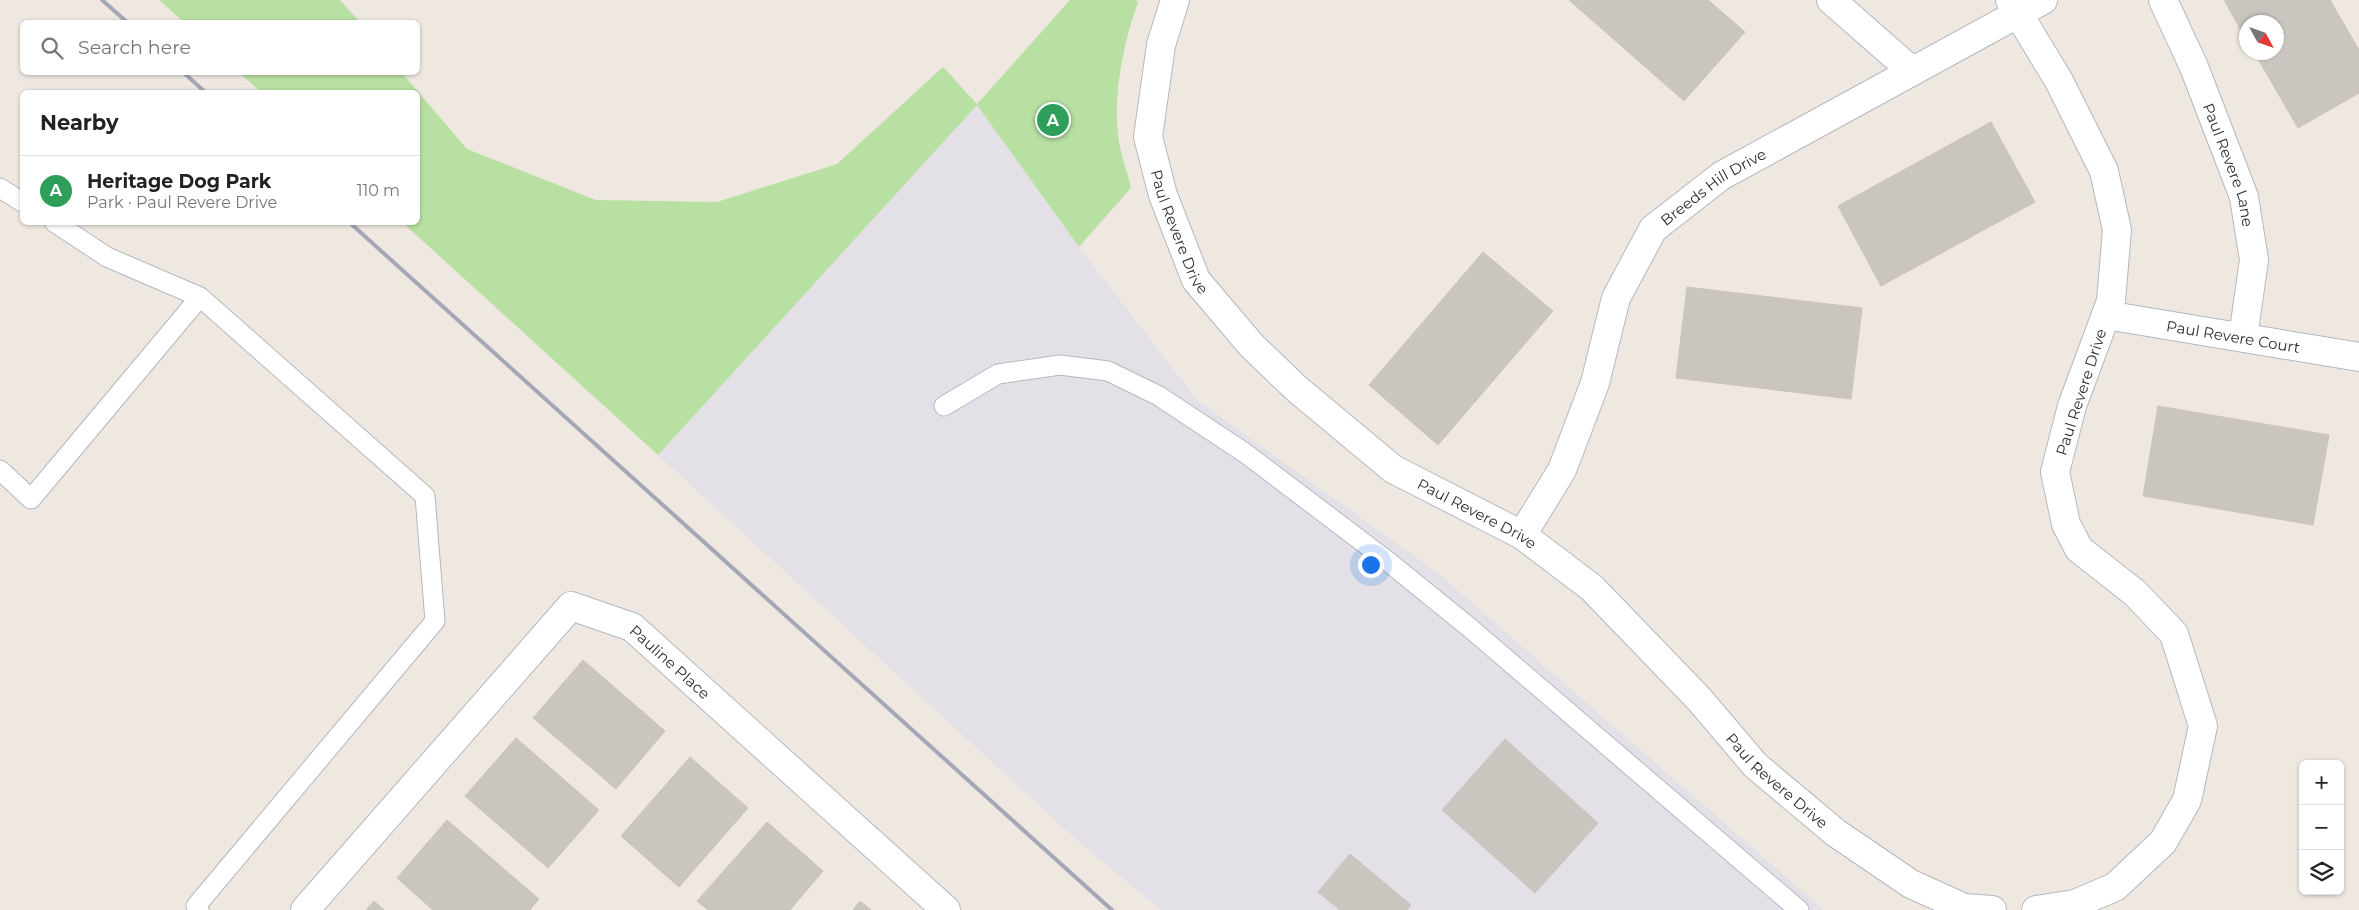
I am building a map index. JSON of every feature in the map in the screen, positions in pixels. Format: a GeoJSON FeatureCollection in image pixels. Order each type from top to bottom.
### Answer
{"type":"FeatureCollection","features":[{"type":"Feature","properties":{"kind":"street","name":"Paul Revere Drive"},"geometry":{"type":"LineString","coordinates":[[1175,0],[1161,45],[1148,137],[1163,195],[1196,280],[1252,346],[1297,390],[1393,469],[1522,535],[1592,588],[1699,700],[1756,766],[1836,833],[1911,884],[1964,908],[1992,910]]}},
{"type":"Feature","properties":{"kind":"street"},"geometry":{"type":"LineString","coordinates":[[1831,0],[1912,71]]}},
{"type":"Feature","properties":{"kind":"street","name":"Breeds Hill Drive"},"geometry":{"type":"LineString","coordinates":[[1522,535],[1562,470],[1595,383],[1616,298],[1653,229],[1722,176],[1912,71],[2014,7],[2043,0]]}},
{"type":"Feature","properties":{"kind":"street","name":"Paul Revere Lane"},"geometry":{"type":"LineString","coordinates":[[2164,0],[2194,67],[2244,197],[2254,260],[2243,337]]}},
{"type":"Feature","properties":{"kind":"street","name":"Paul Revere Drive"},"geometry":{"type":"LineString","coordinates":[[2014,7],[2059,81],[2104,171],[2117,230],[2111,301],[2072,406],[2055,472],[2066,524],[2080,549],[2135,592],[2174,634],[2203,726],[2187,800],[2163,842],[2115,887],[2075,904],[2036,910]]}},
{"type":"Feature","properties":{"kind":"street","name":"Paul Revere Court"},"geometry":{"type":"LineString","coordinates":[[2106,315],[2359,357]]}},
{"type":"Feature","properties":{"kind":"street","name":"Pauline Place"},"geometry":{"type":"LineString","coordinates":[[305,910],[571,606],[632,627],[946,910]]}},
{"type":"Feature","properties":{"kind":"lane"},"geometry":{"type":"LineString","coordinates":[[0,188],[20,201]]}},
{"type":"Feature","properties":{"kind":"lane"},"geometry":{"type":"LineString","coordinates":[[59,225],[107,257],[200,297],[426,496],[435,621],[196,906],[198,910]]}},
{"type":"Feature","properties":{"kind":"lane"},"geometry":{"type":"LineString","coordinates":[[0,470],[31,499],[200,297]]}},
{"type":"Feature","properties":{"kind":"lane"},"geometry":{"type":"LineString","coordinates":[[944,406],[998,374],[1060,365],[1108,371],[1159,396],[1245,453],[1385,559],[1470,628],[1799,910]]}},
{"type":"Feature","properties":{"kind":"shaded area"},"geometry":{"type":"Polygon","coordinates":[[[977,104],[1079,247],[1197,400],[1438,573],[1824,910],[1161,910],[1080,843],[658,455],[977,104]]]}},
{"type":"Feature","properties":{"kind":"green space"},"geometry":{"type":"Polygon","coordinates":[[[159,0],[340,0],[358,20],[182,20],[159,0]]]}},
{"type":"Feature","properties":{"kind":"green space"},"geometry":{"type":"Polygon","coordinates":[[[1070,0],[1136,0],[1138,2],[1124,50],[1117,102],[1119,142],[1131,188],[1079,247],[977,105],[658,455],[405,225],[420,225],[420,94],[467,149],[596,200],[717,202],[837,164],[943,67],[977,104],[1070,0]]]}},
{"type":"Feature","properties":{"kind":"green space"},"geometry":{"type":"Polygon","coordinates":[[[241,75],[404,75],[417,90],[259,90],[241,75]]]}},
{"type":"Feature","properties":{"kind":"building"},"geometry":{"type":"Polygon","coordinates":[[[1569,0],[1708,0],[1745,32],[1684,101],[1569,0]]]}},
{"type":"Feature","properties":{"kind":"building"},"geometry":{"type":"Polygon","coordinates":[[[2224,0],[2330,0],[2359,50],[2359,93],[2298,128],[2259,60],[2284,60],[2284,15],[2239,15],[2239,27],[2224,0]]]}},
{"type":"Feature","properties":{"kind":"building"},"geometry":{"type":"Polygon","coordinates":[[[1991,122],[2035,202],[1881,286],[1838,206],[1991,122]]]}},
{"type":"Feature","properties":{"kind":"building"},"geometry":{"type":"Polygon","coordinates":[[[1483,252],[1553,311],[1438,445],[1369,385],[1483,252]]]}},
{"type":"Feature","properties":{"kind":"building"},"geometry":{"type":"Polygon","coordinates":[[[1687,287],[1862,308],[1851,399],[1676,378],[1687,287]]]}},
{"type":"Feature","properties":{"kind":"building"},"geometry":{"type":"Polygon","coordinates":[[[2158,406],[2329,435],[2313,525],[2143,496],[2158,406]]]}},
{"type":"Feature","properties":{"kind":"building"},"geometry":{"type":"Polygon","coordinates":[[[583,660],[665,731],[616,789],[533,718],[583,660]]]}},
{"type":"Feature","properties":{"kind":"building"},"geometry":{"type":"Polygon","coordinates":[[[516,738],[599,810],[548,868],[465,796],[516,738]]]}},
{"type":"Feature","properties":{"kind":"building"},"geometry":{"type":"Polygon","coordinates":[[[1505,739],[1598,823],[1535,893],[1442,810],[1505,739]]]}},
{"type":"Feature","properties":{"kind":"building"},"geometry":{"type":"Polygon","coordinates":[[[690,757],[748,808],[679,887],[621,836],[690,757]]]}},
{"type":"Feature","properties":{"kind":"building"},"geometry":{"type":"Polygon","coordinates":[[[447,820],[539,899],[530,910],[433,910],[397,878],[447,820]]]}},
{"type":"Feature","properties":{"kind":"building"},"geometry":{"type":"Polygon","coordinates":[[[767,822],[823,871],[790,910],[708,910],[697,901],[767,822]]]}},
{"type":"Feature","properties":{"kind":"building"},"geometry":{"type":"Polygon","coordinates":[[[1350,854],[1411,905],[1407,910],[1340,910],[1318,892],[1350,854]]]}},
{"type":"Feature","properties":{"kind":"building"},"geometry":{"type":"Polygon","coordinates":[[[374,901],[384,910],[366,910],[374,901]]]}},
{"type":"Feature","properties":{"kind":"building"},"geometry":{"type":"Polygon","coordinates":[[[860,901],[871,910],[853,910],[860,901]]]}},
{"type":"Feature","properties":{"kind":"railway"},"geometry":{"type":"LineString","coordinates":[[102,0],[125,20]]}},
{"type":"Feature","properties":{"kind":"railway"},"geometry":{"type":"LineString","coordinates":[[186,75],[203,90]]}},
{"type":"Feature","properties":{"kind":"railway"},"geometry":{"type":"LineString","coordinates":[[352,225],[1112,910]]}},
{"type":"Feature","properties":{"kind":"place","name":"Heritage Dog Park"},"geometry":{"type":"Point","coordinates":[1053,120]}}]}
